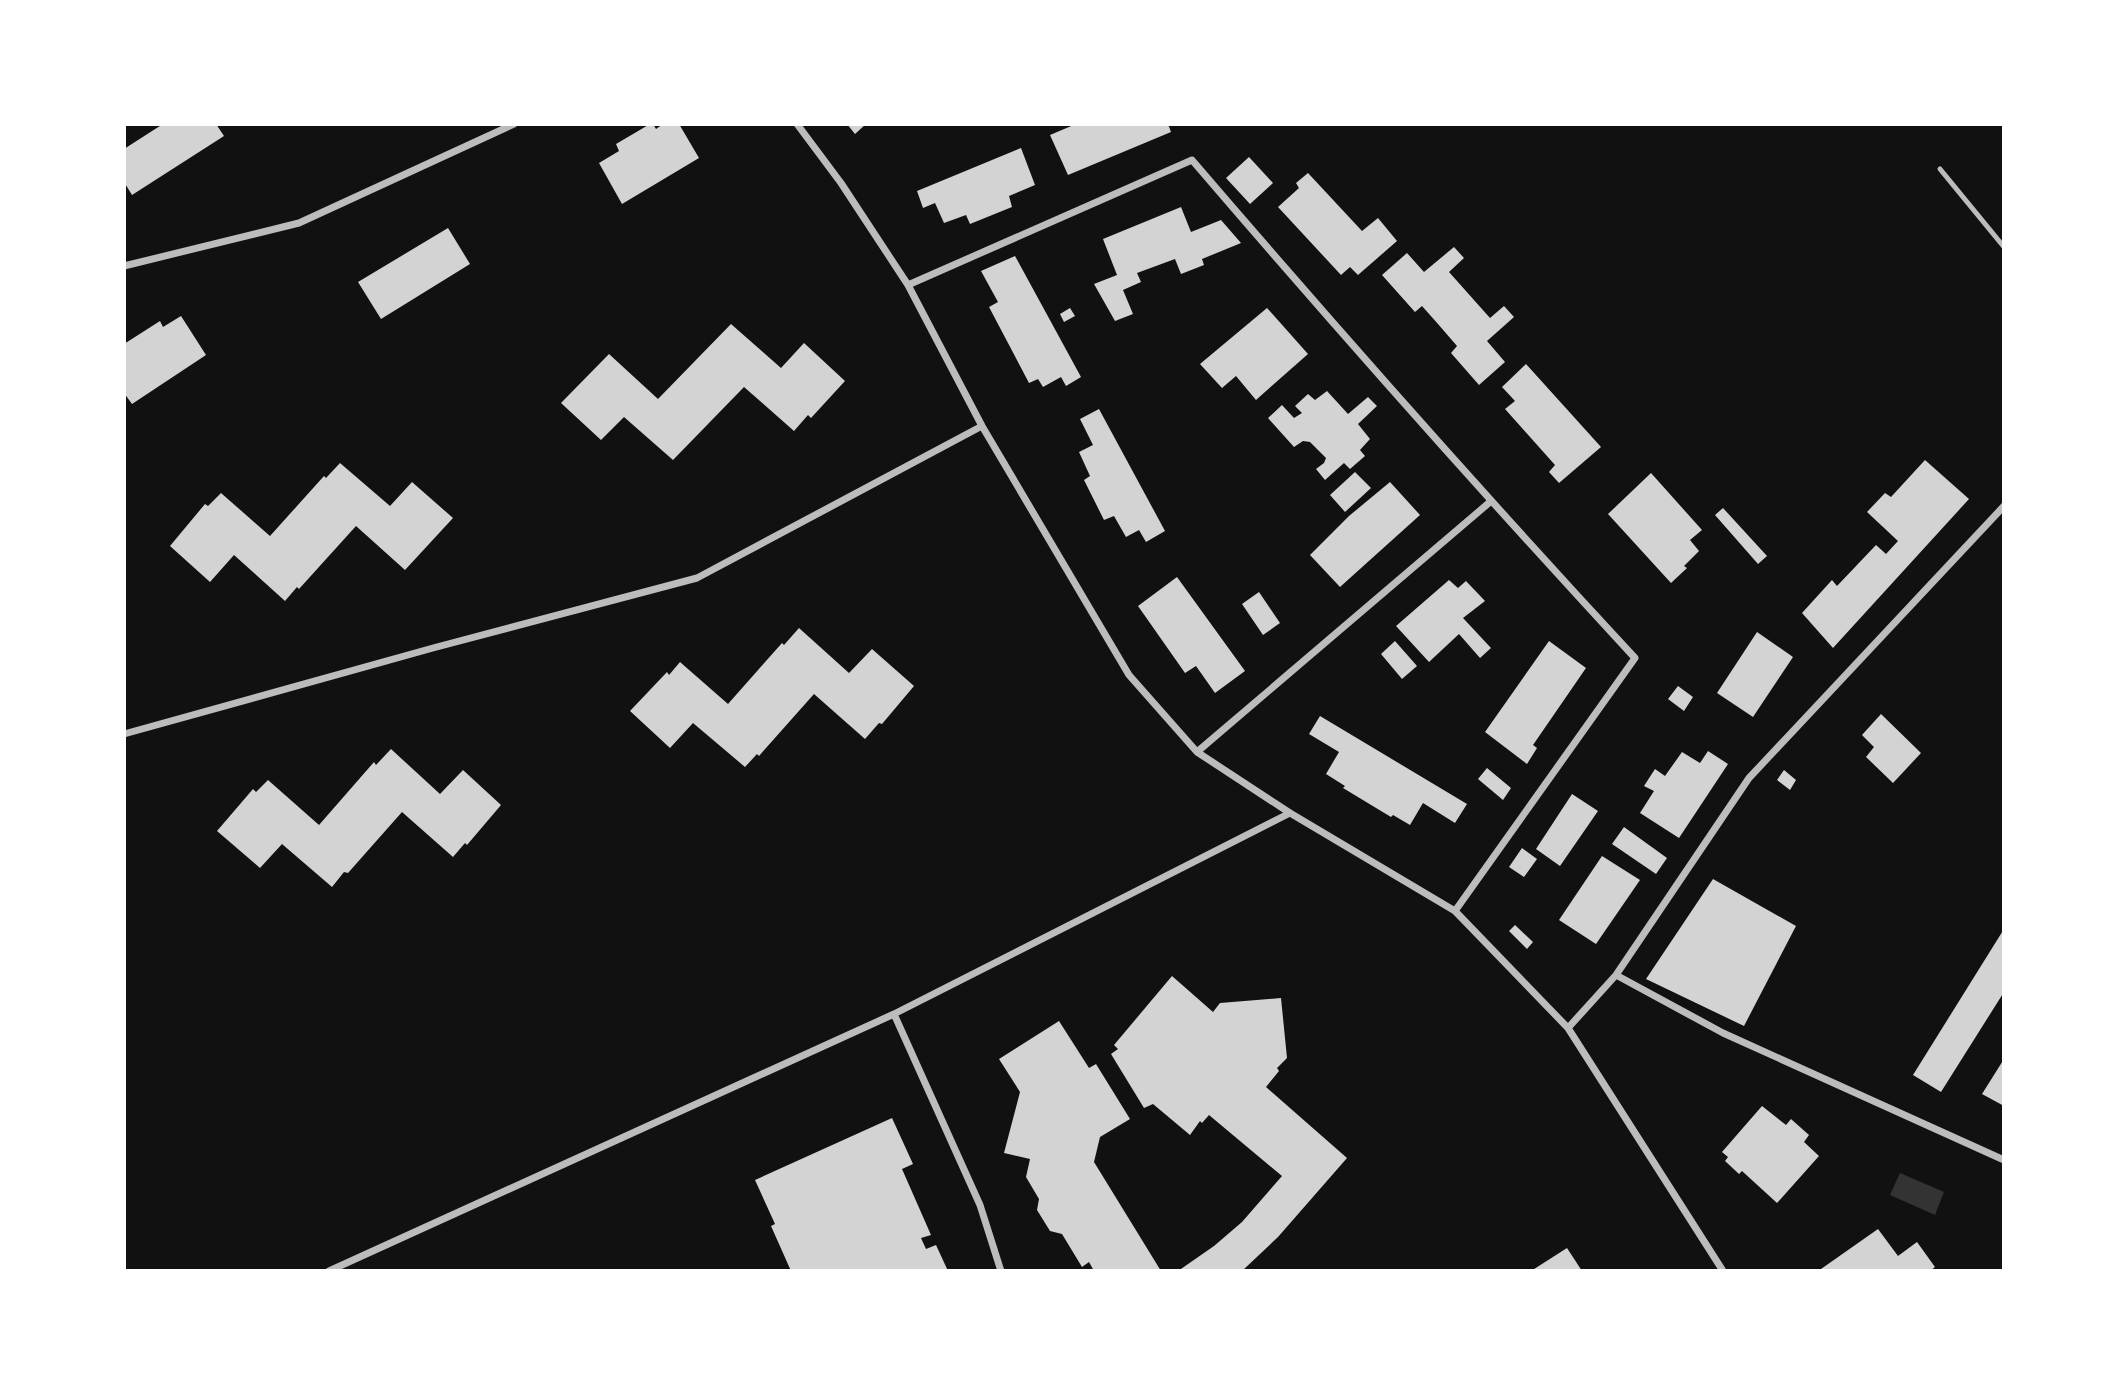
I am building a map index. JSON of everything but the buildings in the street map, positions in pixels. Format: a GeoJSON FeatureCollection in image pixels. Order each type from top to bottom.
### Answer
{"type":"FeatureCollection","features":[{"type":"Feature","properties":{"kind":"street"},"geometry":{"type":"LineString","coordinates":[[124,266],[299,223],[514,124]]}},
{"type":"Feature","properties":{"kind":"street"},"geometry":{"type":"LineString","coordinates":[[797,124],[841,183],[908,285],[982,426],[1129,675],[1197,752],[1290,813],[1455,911],[1567,1028],[1723,1271]]}},
{"type":"Feature","properties":{"kind":"street"},"geometry":{"type":"LineString","coordinates":[[908,285],[1192,160],[1353,348],[1490,502],[1635,658],[1455,911]]}},
{"type":"Feature","properties":{"kind":"street"},"geometry":{"type":"LineString","coordinates":[[124,734],[696,578],[982,426]]}},
{"type":"Feature","properties":{"kind":"street"},"geometry":{"type":"LineString","coordinates":[[1197,752],[1490,502]]}},
{"type":"Feature","properties":{"kind":"street"},"geometry":{"type":"LineString","coordinates":[[1567,1028],[1616,975],[1749,778],[2004,506]]}},
{"type":"Feature","properties":{"kind":"street"},"geometry":{"type":"LineString","coordinates":[[329,1271],[894,1014],[1290,813]]}},
{"type":"Feature","properties":{"kind":"street"},"geometry":{"type":"LineString","coordinates":[[1616,975],[1723,1033],[2004,1160]]}},
{"type":"Feature","properties":{"kind":"street"},"geometry":{"type":"LineString","coordinates":[[894,1014],[980,1205],[1001,1271]]}},
{"type":"Feature","properties":{"kind":"lane"},"geometry":{"type":"LineString","coordinates":[[1940,170],[2004,247]]}},
{"type":"Feature","properties":{"kind":"shaded area"},"geometry":{"type":"Polygon","coordinates":[[[1900,1173],[1944,1192],[1935,1215],[1890,1195],[1900,1173]]]}}]}
